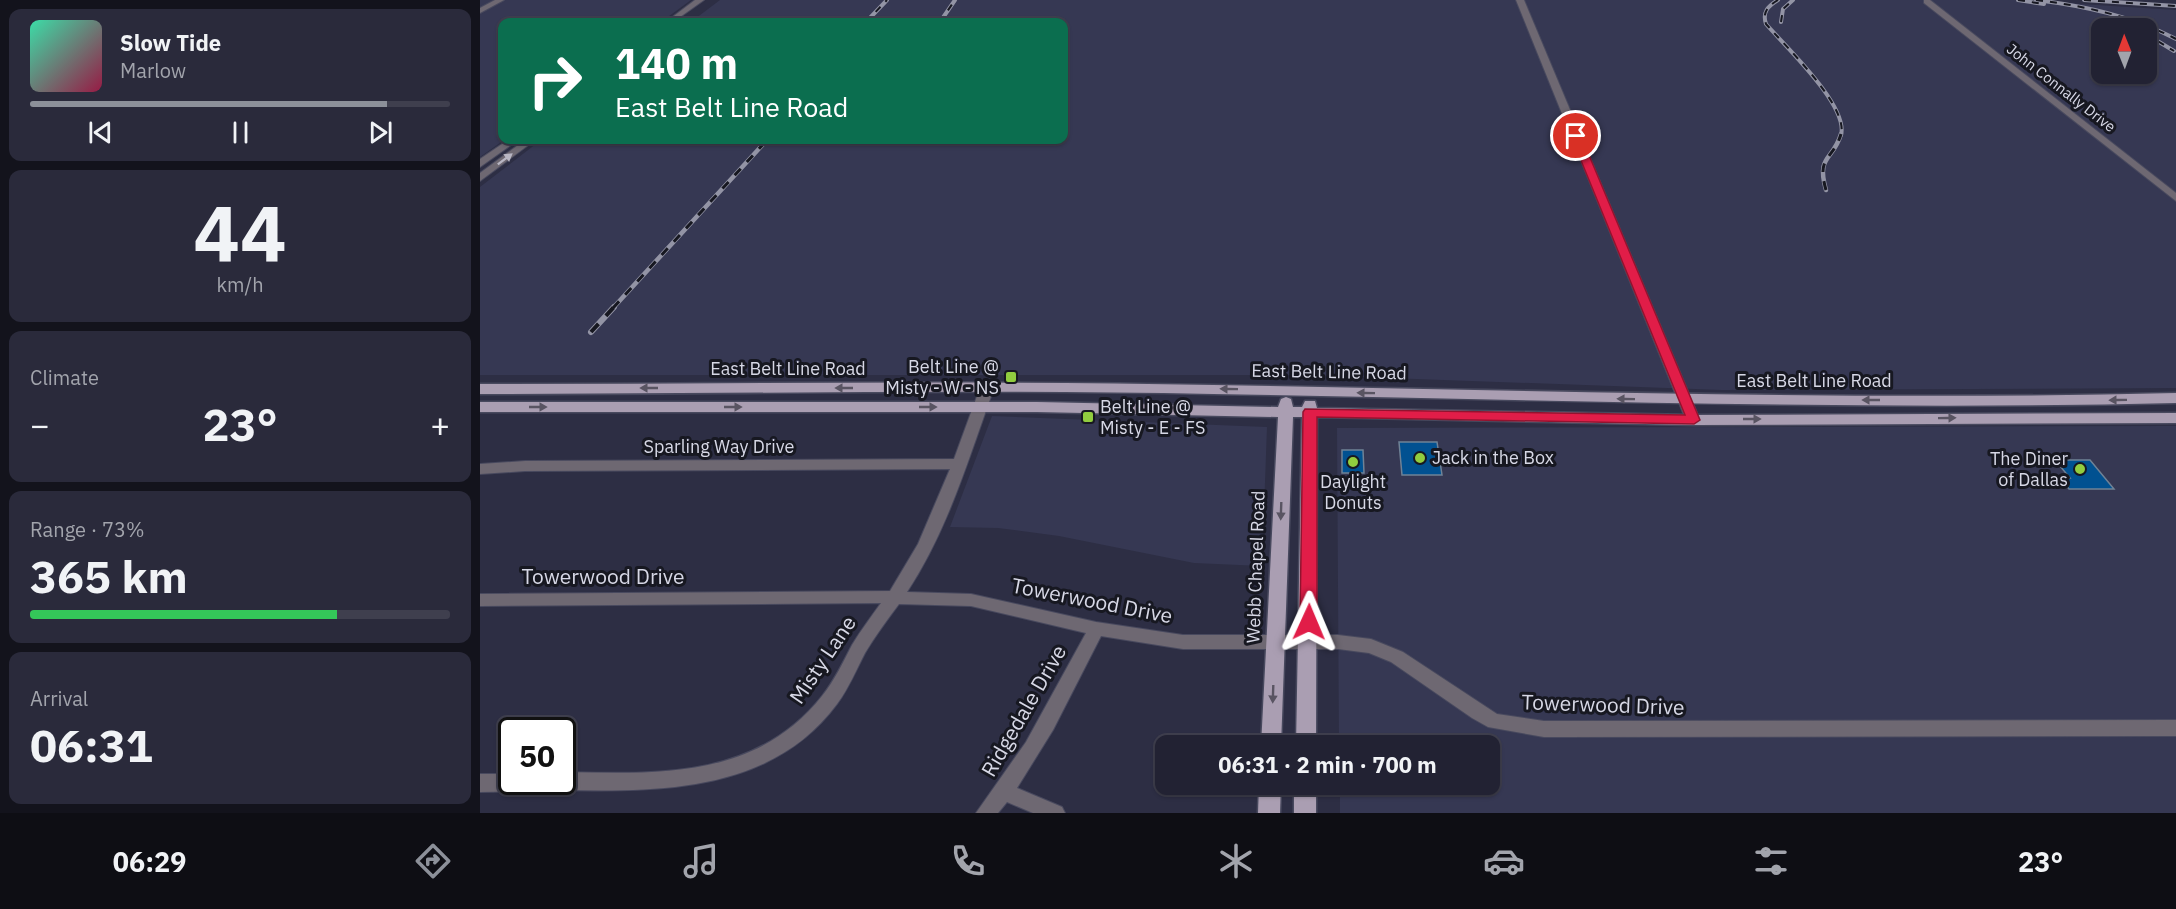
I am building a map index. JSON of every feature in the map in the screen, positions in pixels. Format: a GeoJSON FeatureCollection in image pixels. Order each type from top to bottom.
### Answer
{"type":"FeatureCollection","features":[{"type":"Feature","properties":{"kind":"main road"},"geometry":{"type":"LineString","coordinates":[[569,407],[585,388]]}},
{"type":"Feature","properties":{"kind":"main road","name":"East Belt Line Road"},"geometry":{"type":"LineString","coordinates":[[480,389],[1288,390],[1685,400],[2056,401],[2176,398]]}},
{"type":"Feature","properties":{"kind":"main road","name":"Webb Chapel Road"},"geometry":{"type":"LineString","coordinates":[[1271,735],[1285,411],[1288,390]]}},
{"type":"Feature","properties":{"kind":"main road"},"geometry":{"type":"LineString","coordinates":[[1306,735],[1311,391]]}},
{"type":"Feature","properties":{"kind":"main road"},"geometry":{"type":"LineString","coordinates":[[2056,401],[2070,418]]}},
{"type":"Feature","properties":{"kind":"main road","name":"East Belt Line Road"},"geometry":{"type":"LineString","coordinates":[[480,407],[980,406],[1694,420],[2176,418]]}},
{"type":"Feature","properties":{"kind":"main road"},"geometry":{"type":"LineString","coordinates":[[1282,475],[1309,475]]}},
{"type":"Feature","properties":{"kind":"main road"},"geometry":{"type":"LineString","coordinates":[[1269,813],[1270,795]]}},
{"type":"Feature","properties":{"kind":"main road"},"geometry":{"type":"LineString","coordinates":[[1305,795],[1305,813]]}},
{"type":"Feature","properties":{"kind":"street"},"geometry":{"type":"LineString","coordinates":[[480,11],[500,0]]}},
{"type":"Feature","properties":{"kind":"street"},"geometry":{"type":"LineString","coordinates":[[1520,0],[1694,420]]}},
{"type":"Feature","properties":{"kind":"street"},"geometry":{"type":"LineString","coordinates":[[676,18],[704,1]]}},
{"type":"Feature","properties":{"kind":"street"},"geometry":{"type":"LineString","coordinates":[[686,18],[704,1]]}},
{"type":"Feature","properties":{"kind":"street","name":"John Connally Drive"},"geometry":{"type":"LineString","coordinates":[[1927,1],[2176,198]]}},
{"type":"Feature","properties":{"kind":"street"},"geometry":{"type":"LineString","coordinates":[[480,164],[508,144]]}},
{"type":"Feature","properties":{"kind":"street"},"geometry":{"type":"LineString","coordinates":[[480,178],[526,144]]}},
{"type":"Feature","properties":{"kind":"street","name":"Misty Lane"},"geometry":{"type":"LineString","coordinates":[[576,782],[625,782],[689,777],[742,765],[798,734],[822,712],[841,684],[865,638],[895,598],[919,556],[959,464],[987,388]]}},
{"type":"Feature","properties":{"kind":"street","name":"Sparling Way Drive"},"geometry":{"type":"LineString","coordinates":[[480,469],[525,466],[959,464]]}},
{"type":"Feature","properties":{"kind":"street","name":"Towerwood Drive"},"geometry":{"type":"LineString","coordinates":[[480,600],[895,598],[971,600],[1096,629],[1183,642],[1308,641],[1371,646],[1397,657],[1478,713],[1494,721],[1544,729],[2176,728]]}},
{"type":"Feature","properties":{"kind":"street","name":"Ridgedale Drive"},"geometry":{"type":"LineString","coordinates":[[986,813],[1004,792],[1050,719],[1096,629]]}},
{"type":"Feature","properties":{"kind":"street"},"geometry":{"type":"LineString","coordinates":[[480,783],[498,783]]}},
{"type":"Feature","properties":{"kind":"street"},"geometry":{"type":"LineString","coordinates":[[1004,792],[1055,813]]}},
{"type":"Feature","properties":{"kind":"shaded area"},"geometry":{"type":"Polygon","coordinates":[[[480,0],[691,0],[666,18],[498,18],[498,144],[480,157],[480,0]]]}},
{"type":"Feature","properties":{"kind":"shaded area"},"geometry":{"type":"Polygon","coordinates":[[[720,0],[2017,0],[2176,10],[2176,388],[1722,390],[1306,375],[480,375],[480,187],[536,144],[1068,144],[1068,18],[696,18],[720,0]]]}},
{"type":"Feature","properties":{"kind":"shaded area"},"geometry":{"type":"Polygon","coordinates":[[[992,416],[1267,427],[1262,566],[1194,563],[1059,536],[998,528],[950,527],[992,416]]]}},
{"type":"Feature","properties":{"kind":"shaded area"},"geometry":{"type":"Polygon","coordinates":[[[2176,426],[2176,813],[1340,813],[1340,795],[1500,795],[1500,735],[1339,735],[1337,428],[2176,426]]]}},
{"type":"Feature","properties":{"kind":"building","name":"Jack in the Box"},"geometry":{"type":"Polygon","coordinates":[[[1399,442],[1437,442],[1442,475],[1402,475],[1399,442]]]}},
{"type":"Feature","properties":{"kind":"building","name":"Daylight Donuts"},"geometry":{"type":"Polygon","coordinates":[[[1342,450],[1363,450],[1364,473],[1342,473],[1342,450]]]}},
{"type":"Feature","properties":{"kind":"building","name":"The Diner of Dallas"},"geometry":{"type":"Polygon","coordinates":[[[2055,460],[2090,460],[2114,489],[2069,489],[2061,478],[2070,478],[2055,460]]]}},
{"type":"Feature","properties":{"kind":"railway"},"geometry":{"type":"LineString","coordinates":[[870,18],[887,0]]}},
{"type":"Feature","properties":{"kind":"railway"},"geometry":{"type":"LineString","coordinates":[[943,18],[955,0]]}},
{"type":"Feature","properties":{"kind":"railway"},"geometry":{"type":"LineString","coordinates":[[1778,0],[1767,10],[1766,24],[1826,93],[1841,123],[1841,134]]}},
{"type":"Feature","properties":{"kind":"railway"},"geometry":{"type":"LineString","coordinates":[[1781,22],[1783,9],[1793,0]]}},
{"type":"Feature","properties":{"kind":"railway"},"geometry":{"type":"LineString","coordinates":[[2018,0],[2044,4]]}},
{"type":"Feature","properties":{"kind":"railway"},"geometry":{"type":"LineString","coordinates":[[2036,0],[2108,13],[2142,24],[2176,39]]}},
{"type":"Feature","properties":{"kind":"railway"},"geometry":{"type":"LineString","coordinates":[[2084,0],[2176,6]]}},
{"type":"Feature","properties":{"kind":"railway"},"geometry":{"type":"LineString","coordinates":[[2157,41],[2174,51]]}},
{"type":"Feature","properties":{"kind":"railway"},"geometry":{"type":"LineString","coordinates":[[1826,190],[1823,179],[1824,164],[1838,143],[1841,134]]}},
{"type":"Feature","properties":{"kind":"railway"},"geometry":{"type":"LineString","coordinates":[[613,308],[763,144]]}},
{"type":"Feature","properties":{"kind":"railway"},"geometry":{"type":"LineString","coordinates":[[591,332],[614,307]]}},
{"type":"Feature","properties":{"kind":"place","name":"Belt Line @ Misty - W - NS"},"geometry":{"type":"Point","coordinates":[1011,377]}},
{"type":"Feature","properties":{"kind":"place","name":"Belt Line @ Misty - E - FS"},"geometry":{"type":"Point","coordinates":[1088,417]}},
{"type":"Feature","properties":{"kind":"place","name":"Jack in the Box"},"geometry":{"type":"Point","coordinates":[1420,458]}},
{"type":"Feature","properties":{"kind":"place","name":"Daylight Donuts"},"geometry":{"type":"Point","coordinates":[1353,462]}},
{"type":"Feature","properties":{"kind":"place","name":"The Diner of Dallas"},"geometry":{"type":"Point","coordinates":[2080,469]}},
{"type":"Feature","properties":{"kind":"route"},"geometry":{"type":"LineString","coordinates":[[1309,622],[1310,412],[1694,420],[1576,136]]}}]}
